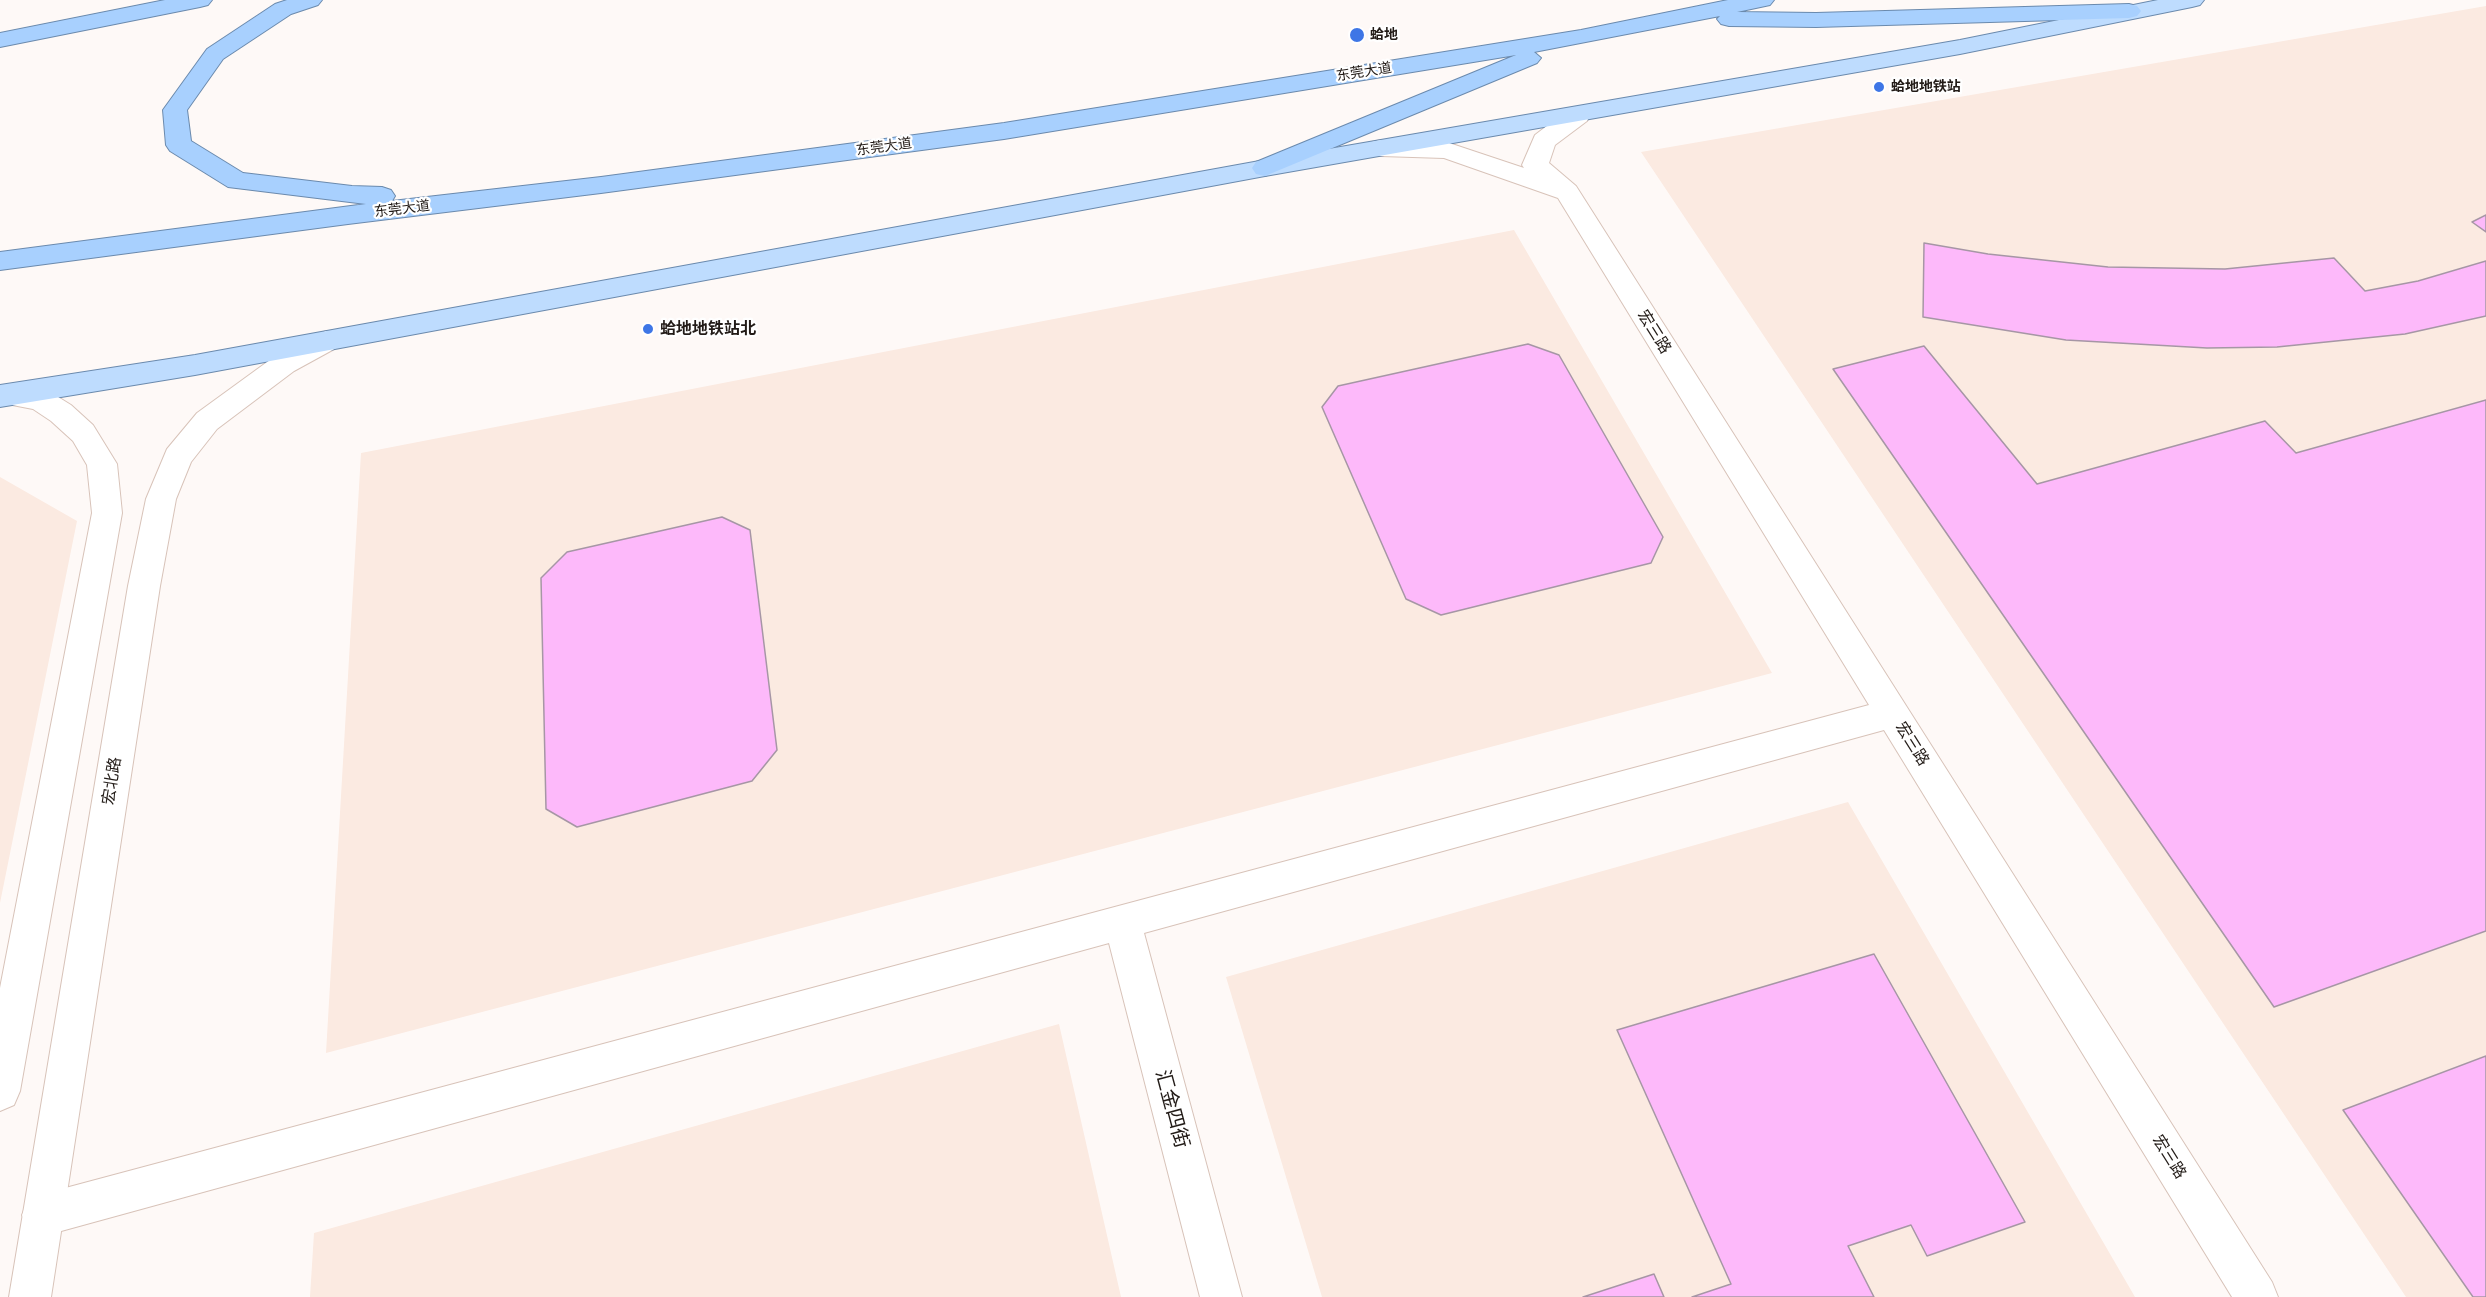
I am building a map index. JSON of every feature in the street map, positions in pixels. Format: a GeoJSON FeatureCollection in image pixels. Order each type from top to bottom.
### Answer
{"type":"FeatureCollection","features":[{"type":"Feature","properties":{"kind":"highway"},"geometry":{"type":"LineString","coordinates":[[0,40],[200,0]]}},
{"type":"Feature","properties":{"kind":"highway"},"geometry":{"type":"LineString","coordinates":[[310,0],[283,9],[215,54],[175,110],[179,145],[237,181],[352,195],[495,198]]}},
{"type":"Feature","properties":{"kind":"highway","name":"东莞大道"},"geometry":{"type":"LineString","coordinates":[[0,261],[1004,131],[1581,37],[1762,0]]}},
{"type":"Feature","properties":{"kind":"highway"},"geometry":{"type":"LineString","coordinates":[[1679,18],[1816,20],[2129,11]]}},
{"type":"Feature","properties":{"kind":"highway"},"geometry":{"type":"LineString","coordinates":[[1265,168],[1581,37]]}},
{"type":"Feature","properties":{"kind":"main road"},"geometry":{"type":"LineString","coordinates":[[6,395],[184,367],[1265,168],[1960,47],[2192,0]]}},
{"type":"Feature","properties":{"kind":"street","name":"宏三路"},"geometry":{"type":"LineString","coordinates":[[1578,115],[1544,141],[1535,165],[1567,192],[2257,1297]]}},
{"type":"Feature","properties":{"kind":"street"},"geometry":{"type":"LineString","coordinates":[[1382,148],[1446,150],[1567,192]]}},
{"type":"Feature","properties":{"kind":"street","name":"宏北路"},"geometry":{"type":"LineString","coordinates":[[30,1297],[144,586],[161,499],[178,457],[207,421],[284,364],[326,341]]}},
{"type":"Feature","properties":{"kind":"street"},"geometry":{"type":"LineString","coordinates":[[0,1091],[108,513],[102,464],[83,434],[61,413],[40,400],[6,395]]}},
{"type":"Feature","properties":{"kind":"street"},"geometry":{"type":"LineString","coordinates":[[43,1215],[1892,713]]}},
{"type":"Feature","properties":{"kind":"street","name":"汇金四街"},"geometry":{"type":"LineString","coordinates":[[1122,922],[1221,1297]]}},
{"type":"Feature","properties":{"kind":"shaded area"},"geometry":{"type":"Polygon","coordinates":[[[2486,6],[2486,1297],[2406,1297],[1641,152],[2486,6]]]}},
{"type":"Feature","properties":{"kind":"shaded area"},"geometry":{"type":"Polygon","coordinates":[[[1514,230],[1772,673],[326,1053],[361,453],[1514,230]]]}},
{"type":"Feature","properties":{"kind":"shaded area"},"geometry":{"type":"Polygon","coordinates":[[[0,477],[77,521],[0,903],[0,477]]]}},
{"type":"Feature","properties":{"kind":"shaded area"},"geometry":{"type":"Polygon","coordinates":[[[1848,802],[2135,1297],[1322,1297],[1226,977],[1848,802]]]}},
{"type":"Feature","properties":{"kind":"shaded area"},"geometry":{"type":"Polygon","coordinates":[[[1059,1024],[1121,1297],[310,1297],[314,1233],[1059,1024]]]}},
{"type":"Feature","properties":{"kind":"building"},"geometry":{"type":"Polygon","coordinates":[[[2486,215],[2486,232],[2472,222],[2486,215]]]}},
{"type":"Feature","properties":{"kind":"building"},"geometry":{"type":"Polygon","coordinates":[[[1924,243],[1988,254],[2108,267],[2225,269],[2334,258],[2365,291],[2418,281],[2486,261],[2486,316],[2405,334],[2277,347],[2207,348],[2066,340],[1923,317],[1924,243]]]}},
{"type":"Feature","properties":{"kind":"building"},"geometry":{"type":"Polygon","coordinates":[[[1528,344],[1559,355],[1663,537],[1651,563],[1441,615],[1406,599],[1322,407],[1338,386],[1528,344]]]}},
{"type":"Feature","properties":{"kind":"building"},"geometry":{"type":"Polygon","coordinates":[[[1924,346],[2037,484],[2265,421],[2296,453],[2486,400],[2486,931],[2274,1007],[1833,369],[1924,346]]]}},
{"type":"Feature","properties":{"kind":"building"},"geometry":{"type":"Polygon","coordinates":[[[722,517],[750,530],[777,750],[752,781],[577,827],[546,809],[541,578],[567,552],[722,517]]]}},
{"type":"Feature","properties":{"kind":"building"},"geometry":{"type":"Polygon","coordinates":[[[1874,954],[2025,1222],[1927,1256],[1911,1225],[1848,1246],[1874,1297],[1692,1297],[1731,1284],[1617,1030],[1874,954]]]}},
{"type":"Feature","properties":{"kind":"building"},"geometry":{"type":"Polygon","coordinates":[[[2486,1056],[2486,1297],[2473,1297],[2343,1110],[2486,1056]]]}},
{"type":"Feature","properties":{"kind":"building"},"geometry":{"type":"Polygon","coordinates":[[[1654,1274],[1664,1297],[1583,1297],[1654,1274]]]}},
{"type":"Feature","properties":{"kind":"place","name":"蛤地"},"geometry":{"type":"Point","coordinates":[1357,35]}},
{"type":"Feature","properties":{"kind":"place","name":"蛤地地铁站"},"geometry":{"type":"Point","coordinates":[1879,87]}},
{"type":"Feature","properties":{"kind":"place","name":"蛤地地铁站北"},"geometry":{"type":"Point","coordinates":[648,329]}}]}
